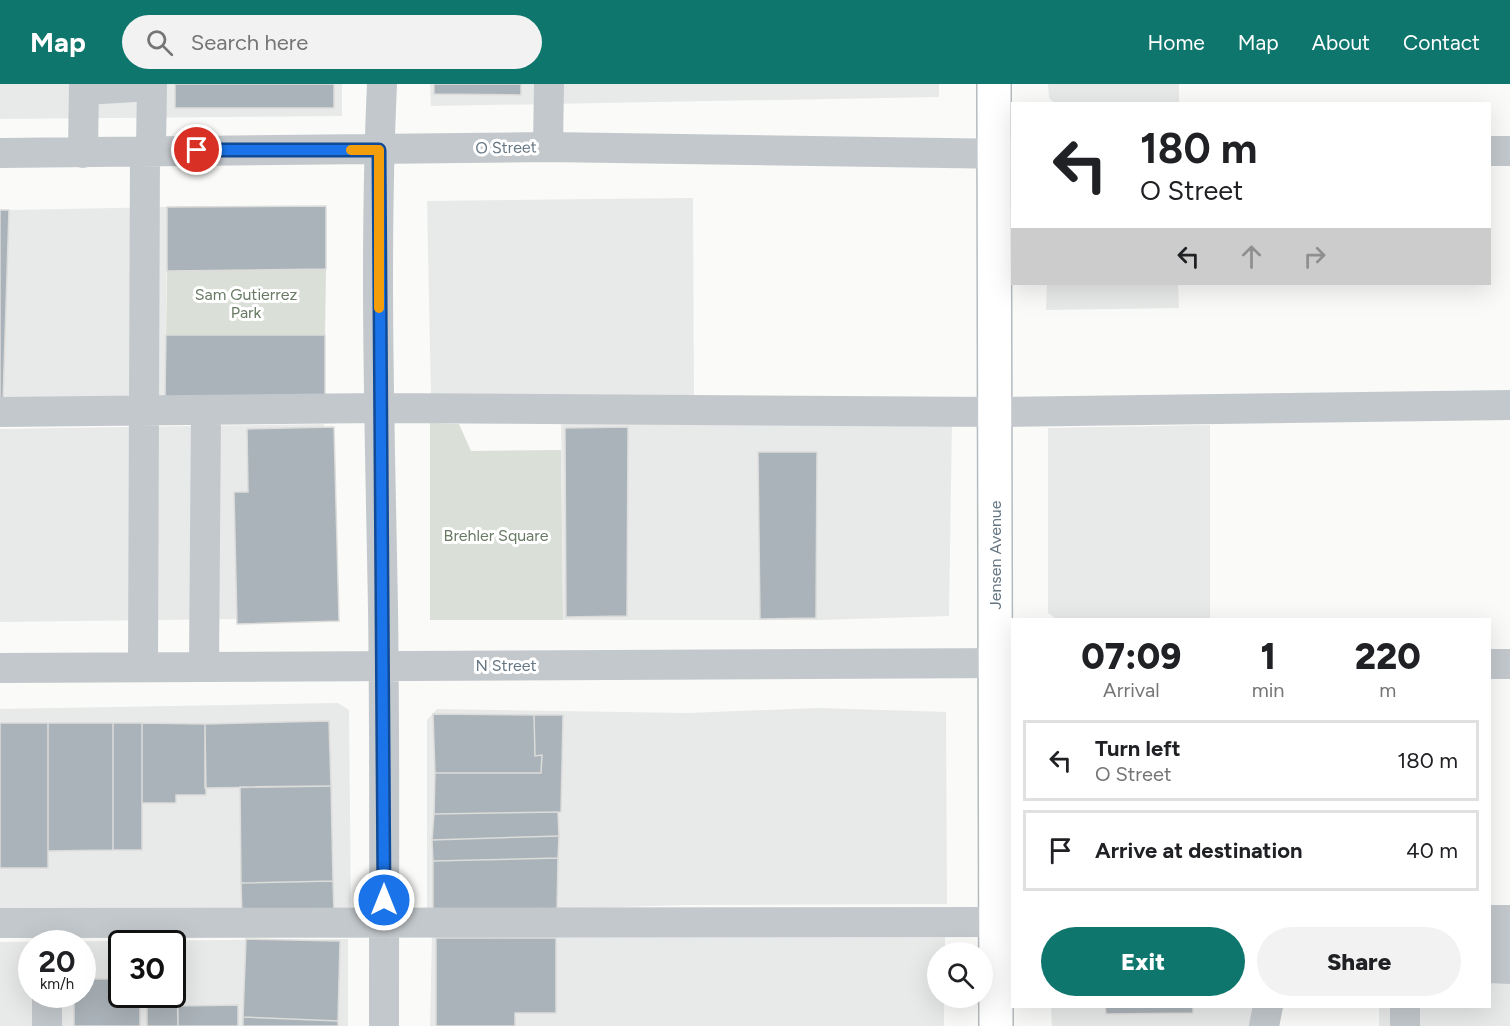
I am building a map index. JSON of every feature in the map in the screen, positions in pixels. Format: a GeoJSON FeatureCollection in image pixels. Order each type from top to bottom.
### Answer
{"type":"FeatureCollection","features":[{"type":"Feature","properties":{"kind":"main road","name":"Jensen Avenue"},"geometry":{"type":"LineString","coordinates":[[994,84],[1003,154],[995,412],[1004,663],[1004,967],[996,1026]]}},
{"type":"Feature","properties":{"kind":"street"},"geometry":{"type":"LineString","coordinates":[[381,84],[379,150],[384,666],[384,1026]]}},
{"type":"Feature","properties":{"kind":"street"},"geometry":{"type":"LineString","coordinates":[[548,147],[549,84]]}},
{"type":"Feature","properties":{"kind":"street"},"geometry":{"type":"LineString","coordinates":[[83,153],[84,87],[152,85],[148,151],[143,667]]}},
{"type":"Feature","properties":{"kind":"street","name":"O Street"},"geometry":{"type":"LineString","coordinates":[[0,153],[548,147],[1003,154]]}},
{"type":"Feature","properties":{"kind":"street"},"geometry":{"type":"LineString","coordinates":[[1491,151],[1510,151]]}},
{"type":"Feature","properties":{"kind":"street"},"geometry":{"type":"LineString","coordinates":[[0,412],[380,408],[995,412],[1510,405]]}},
{"type":"Feature","properties":{"kind":"street"},"geometry":{"type":"LineString","coordinates":[[204,667],[206,411]]}},
{"type":"Feature","properties":{"kind":"street","name":"N Street"},"geometry":{"type":"LineString","coordinates":[[0,668],[1004,663]]}},
{"type":"Feature","properties":{"kind":"street"},"geometry":{"type":"LineString","coordinates":[[1491,664],[1510,664]]}},
{"type":"Feature","properties":{"kind":"street"},"geometry":{"type":"LineString","coordinates":[[1491,920],[1510,920]]}},
{"type":"Feature","properties":{"kind":"street"},"geometry":{"type":"LineString","coordinates":[[96,932],[384,924],[1004,922]]}},
{"type":"Feature","properties":{"kind":"street"},"geometry":{"type":"LineString","coordinates":[[0,923],[34,930]]}},
{"type":"Feature","properties":{"kind":"street"},"geometry":{"type":"LineString","coordinates":[[1491,947],[1510,947]]}},
{"type":"Feature","properties":{"kind":"street"},"geometry":{"type":"LineString","coordinates":[[1491,968],[1510,969]]}},
{"type":"Feature","properties":{"kind":"street"},"geometry":{"type":"LineString","coordinates":[[47,1008],[47,1026]]}},
{"type":"Feature","properties":{"kind":"street"},"geometry":{"type":"LineString","coordinates":[[1264,1026],[1268,1008]]}},
{"type":"Feature","properties":{"kind":"street"},"geometry":{"type":"LineString","coordinates":[[1405,1026],[1406,1008]]}},
{"type":"Feature","properties":{"kind":"shaded area"},"geometry":{"type":"Polygon","coordinates":[[[0,84],[342,84],[342,116],[0,119],[0,84]]]}},
{"type":"Feature","properties":{"kind":"shaded area"},"geometry":{"type":"Polygon","coordinates":[[[430,84],[939,84],[939,97],[431,106],[430,84]]]}},
{"type":"Feature","properties":{"kind":"shaded area"},"geometry":{"type":"Polygon","coordinates":[[[1048,84],[1179,84],[1179,102],[1053,102],[1049,98],[1048,84]]]}},
{"type":"Feature","properties":{"kind":"shaded area"},"geometry":{"type":"Polygon","coordinates":[[[693,198],[694,396],[431,396],[427,201],[693,198]]]}},
{"type":"Feature","properties":{"kind":"shaded area"},"geometry":{"type":"Polygon","coordinates":[[[167,207],[165,398],[3,401],[9,210],[167,207]]]}},
{"type":"Feature","properties":{"kind":"shaded area"},"geometry":{"type":"Polygon","coordinates":[[[1047,285],[1178,285],[1179,308],[1046,310],[1047,285]]]}},
{"type":"Feature","properties":{"kind":"shaded area"},"geometry":{"type":"Polygon","coordinates":[[[952,422],[949,616],[820,620],[563,620],[561,424],[952,422]]]}},
{"type":"Feature","properties":{"kind":"shaded area"},"geometry":{"type":"Polygon","coordinates":[[[324,424],[323,618],[0,622],[0,429],[324,424]]]}},
{"type":"Feature","properties":{"kind":"shaded area"},"geometry":{"type":"Polygon","coordinates":[[[1210,425],[1210,618],[1055,618],[1048,613],[1048,428],[1210,425]]]}},
{"type":"Feature","properties":{"kind":"shaded area"},"geometry":{"type":"Polygon","coordinates":[[[338,703],[349,710],[351,914],[0,911],[0,709],[338,703]]]}},
{"type":"Feature","properties":{"kind":"shaded area"},"geometry":{"type":"Polygon","coordinates":[[[819,708],[946,712],[947,904],[684,905],[427,913],[427,720],[437,709],[687,713],[819,708]]]}},
{"type":"Feature","properties":{"kind":"shaded area"},"geometry":{"type":"Polygon","coordinates":[[[945,927],[945,942],[927,942],[927,1008],[944,1008],[944,1026],[430,1026],[432,935],[945,927]]]}},
{"type":"Feature","properties":{"kind":"shaded area"},"geometry":{"type":"Polygon","coordinates":[[[1491,935],[1510,935],[1510,1026],[1379,1026],[1379,1008],[1491,1008],[1491,935]]]}},
{"type":"Feature","properties":{"kind":"shaded area"},"geometry":{"type":"Polygon","coordinates":[[[348,939],[348,1026],[0,1026],[0,942],[18,942],[18,1008],[96,1008],[96,941],[108,941],[108,1008],[186,1008],[186,940],[348,939]]]}},
{"type":"Feature","properties":{"kind":"shaded area"},"geometry":{"type":"Polygon","coordinates":[[[1051,1008],[1278,1008],[1277,1026],[1052,1026],[1051,1008]]]}},
{"type":"Feature","properties":{"kind":"green space","name":"Sam Gutierrez Park"},"geometry":{"type":"Polygon","coordinates":[[[326,269],[325,335],[166,335],[167,271],[326,269]]]}},
{"type":"Feature","properties":{"kind":"green space","name":"Brehler Square"},"geometry":{"type":"Polygon","coordinates":[[[430,423],[459,424],[471,451],[561,450],[563,620],[430,620],[430,423]]]}},
{"type":"Feature","properties":{"kind":"building"},"geometry":{"type":"Polygon","coordinates":[[[175,84],[334,84],[334,108],[175,108],[175,84]]]}},
{"type":"Feature","properties":{"kind":"building"},"geometry":{"type":"Polygon","coordinates":[[[434,84],[521,84],[521,95],[434,94],[434,84]]]}},
{"type":"Feature","properties":{"kind":"building"},"geometry":{"type":"Polygon","coordinates":[[[326,206],[326,269],[167,271],[167,207],[326,206]]]}},
{"type":"Feature","properties":{"kind":"building"},"geometry":{"type":"Polygon","coordinates":[[[0,210],[9,210],[3,401],[0,401],[0,210]]]}},
{"type":"Feature","properties":{"kind":"building"},"geometry":{"type":"Polygon","coordinates":[[[166,335],[325,335],[325,396],[165,398],[166,335]]]}},
{"type":"Feature","properties":{"kind":"building"},"geometry":{"type":"Polygon","coordinates":[[[334,427],[339,621],[237,624],[234,492],[248,492],[247,429],[334,427]]]}},
{"type":"Feature","properties":{"kind":"building"},"geometry":{"type":"Polygon","coordinates":[[[628,427],[627,616],[566,617],[565,428],[628,427]]]}},
{"type":"Feature","properties":{"kind":"building"},"geometry":{"type":"Polygon","coordinates":[[[758,452],[817,452],[816,618],[760,619],[758,452]]]}},
{"type":"Feature","properties":{"kind":"building"},"geometry":{"type":"Polygon","coordinates":[[[433,714],[534,715],[535,756],[542,755],[541,773],[435,773],[433,714]]]}},
{"type":"Feature","properties":{"kind":"building"},"geometry":{"type":"Polygon","coordinates":[[[534,715],[563,715],[561,812],[434,814],[435,773],[541,773],[542,755],[535,756],[534,715]]]}},
{"type":"Feature","properties":{"kind":"building"},"geometry":{"type":"Polygon","coordinates":[[[329,721],[331,786],[205,788],[205,724],[329,721]]]}},
{"type":"Feature","properties":{"kind":"building"},"geometry":{"type":"Polygon","coordinates":[[[0,723],[48,723],[48,868],[0,868],[0,723]]]}},
{"type":"Feature","properties":{"kind":"building"},"geometry":{"type":"Polygon","coordinates":[[[48,723],[113,723],[113,850],[48,851],[48,723]]]}},
{"type":"Feature","properties":{"kind":"building"},"geometry":{"type":"Polygon","coordinates":[[[113,723],[142,723],[142,850],[113,850],[113,723]]]}},
{"type":"Feature","properties":{"kind":"building"},"geometry":{"type":"Polygon","coordinates":[[[142,723],[205,724],[206,795],[176,795],[176,803],[142,803],[142,723]]]}},
{"type":"Feature","properties":{"kind":"building"},"geometry":{"type":"Polygon","coordinates":[[[331,786],[333,881],[241,883],[240,787],[331,786]]]}},
{"type":"Feature","properties":{"kind":"building"},"geometry":{"type":"Polygon","coordinates":[[[558,812],[559,836],[432,840],[434,814],[558,812]]]}},
{"type":"Feature","properties":{"kind":"building"},"geometry":{"type":"Polygon","coordinates":[[[559,836],[558,858],[433,861],[432,840],[559,836]]]}},
{"type":"Feature","properties":{"kind":"building"},"geometry":{"type":"Polygon","coordinates":[[[558,858],[557,910],[433,913],[433,861],[558,858]]]}},
{"type":"Feature","properties":{"kind":"building"},"geometry":{"type":"Polygon","coordinates":[[[333,881],[334,913],[242,915],[241,883],[333,881]]]}},
{"type":"Feature","properties":{"kind":"building"},"geometry":{"type":"Polygon","coordinates":[[[436,938],[556,938],[556,1013],[515,1013],[515,1026],[436,1026],[436,938]]]}},
{"type":"Feature","properties":{"kind":"building"},"geometry":{"type":"Polygon","coordinates":[[[246,939],[340,941],[338,1021],[243,1017],[246,939]]]}},
{"type":"Feature","properties":{"kind":"building"},"geometry":{"type":"Polygon","coordinates":[[[96,979],[108,979],[108,1008],[140,1008],[140,1026],[74,1026],[74,1008],[96,1008],[96,979]]]}},
{"type":"Feature","properties":{"kind":"building"},"geometry":{"type":"Polygon","coordinates":[[[238,1005],[238,1026],[178,1026],[178,1008],[186,1008],[186,1006],[238,1005]]]}},
{"type":"Feature","properties":{"kind":"building"},"geometry":{"type":"Polygon","coordinates":[[[147,1008],[178,1008],[178,1026],[147,1026],[147,1008]]]}},
{"type":"Feature","properties":{"kind":"building"},"geometry":{"type":"Polygon","coordinates":[[[1105,1008],[1193,1008],[1193,1013],[1106,1014],[1105,1008]]]}},
{"type":"Feature","properties":{"kind":"building"},"geometry":{"type":"Polygon","coordinates":[[[243,1017],[338,1021],[338,1026],[243,1026],[243,1017]]]}},
{"type":"Feature","properties":{"kind":"slow traffic"},"geometry":{"type":"LineString","coordinates":[[351,150],[379,150],[379,308]]}},
{"type":"Feature","properties":{"kind":"route"},"geometry":{"type":"LineString","coordinates":[[197,150],[379,150],[384,900]]}}]}
